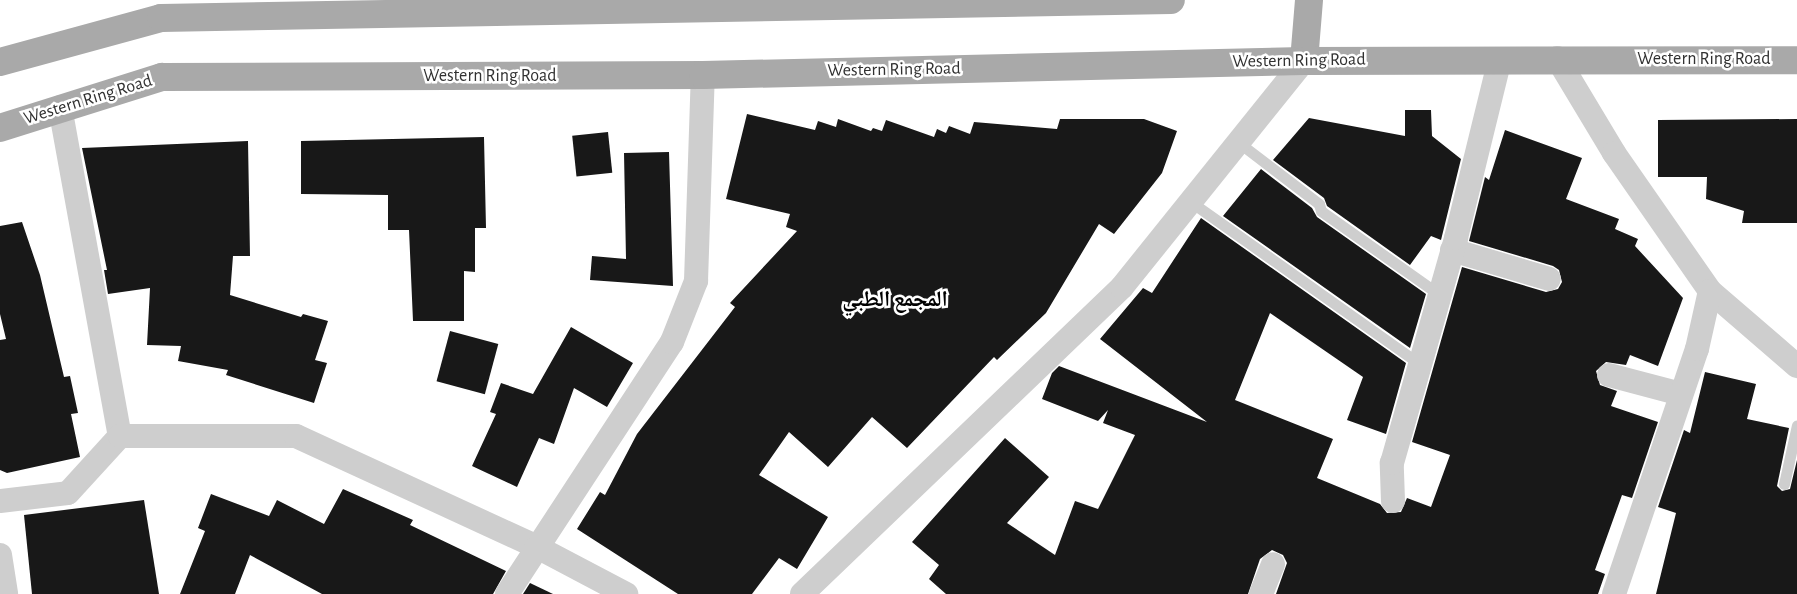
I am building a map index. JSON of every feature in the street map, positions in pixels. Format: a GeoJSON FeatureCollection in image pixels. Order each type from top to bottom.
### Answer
{"type":"FeatureCollection","features":[{"type":"Feature","properties":{"kind":"main road"},"geometry":{"type":"LineString","coordinates":[[0,62],[161,18],[675,6],[1171,0]]}},
{"type":"Feature","properties":{"kind":"main road"},"geometry":{"type":"LineString","coordinates":[[1304,60],[1309,0]]}},
{"type":"Feature","properties":{"kind":"main road","name":"Western Ring Road"},"geometry":{"type":"LineString","coordinates":[[0,128],[60,107],[162,77],[703,75],[1304,60],[1557,58],[1797,60]]}},
{"type":"Feature","properties":{"kind":"street"},"geometry":{"type":"LineString","coordinates":[[1557,58],[1614,152],[1710,291],[1797,366]]}},
{"type":"Feature","properties":{"kind":"street"},"geometry":{"type":"LineString","coordinates":[[1393,502],[1392,463],[1440,295],[1500,59]]}},
{"type":"Feature","properties":{"kind":"street"},"geometry":{"type":"LineString","coordinates":[[802,594],[1122,287],[1304,60]]}},
{"type":"Feature","properties":{"kind":"street"},"geometry":{"type":"LineString","coordinates":[[507,594],[672,342],[696,281],[703,75]]}},
{"type":"Feature","properties":{"kind":"street"},"geometry":{"type":"LineString","coordinates":[[60,107],[120,436]]}},
{"type":"Feature","properties":{"kind":"street"},"geometry":{"type":"LineString","coordinates":[[1452,250],[1549,279]]}},
{"type":"Feature","properties":{"kind":"street"},"geometry":{"type":"LineString","coordinates":[[1614,594],[1682,394],[1710,291]]}},
{"type":"Feature","properties":{"kind":"street"},"geometry":{"type":"LineString","coordinates":[[1609,375],[1682,394]]}},
{"type":"Feature","properties":{"kind":"street"},"geometry":{"type":"LineString","coordinates":[[0,501],[68,493],[120,436],[296,436],[537,547],[626,594]]}},
{"type":"Feature","properties":{"kind":"street"},"geometry":{"type":"LineString","coordinates":[[0,556],[6,594]]}},
{"type":"Feature","properties":{"kind":"street"},"geometry":{"type":"LineString","coordinates":[[1261,594],[1273,564]]}},
{"type":"Feature","properties":{"kind":"lane"},"geometry":{"type":"LineString","coordinates":[[1238,142],[1320,204],[1321,211],[1440,295]]}},
{"type":"Feature","properties":{"kind":"lane"},"geometry":{"type":"LineString","coordinates":[[1191,202],[1420,364]]}},
{"type":"Feature","properties":{"kind":"lane"},"geometry":{"type":"LineString","coordinates":[[1784,484],[1797,425]]}},
{"type":"Feature","properties":{"kind":"building"},"geometry":{"type":"Polygon","coordinates":[[[1405,110],[1431,110],[1432,136],[1461,159],[1441,240],[1431,236],[1410,265],[1327,206],[1324,198],[1273,160],[1309,118],[1405,136],[1405,110]]]}},
{"type":"Feature","properties":{"kind":"building"},"geometry":{"type":"Polygon","coordinates":[[[747,114],[815,130],[818,121],[836,127],[838,119],[871,131],[873,128],[882,131],[886,120],[934,137],[937,129],[946,133],[949,126],[970,134],[974,122],[1057,129],[1060,119],[1144,119],[1177,131],[1162,173],[1114,234],[1099,224],[1046,313],[997,360],[994,357],[907,448],[872,417],[828,467],[789,432],[759,475],[828,517],[797,569],[779,558],[752,594],[678,594],[577,529],[600,492],[605,495],[637,434],[735,307],[730,303],[797,231],[786,227],[790,214],[726,199],[747,114]]]}},
{"type":"Feature","properties":{"kind":"building"},"geometry":{"type":"Polygon","coordinates":[[[1797,119],[1797,223],[1742,223],[1744,211],[1706,199],[1707,177],[1658,177],[1658,120],[1797,119]]]}},
{"type":"Feature","properties":{"kind":"building"},"geometry":{"type":"Polygon","coordinates":[[[1505,130],[1582,158],[1566,199],[1619,219],[1615,229],[1638,239],[1635,246],[1683,298],[1658,366],[1630,355],[1626,365],[1606,362],[1596,371],[1600,385],[1617,391],[1611,406],[1658,422],[1632,498],[1622,495],[1595,570],[1605,574],[1598,594],[1276,594],[1287,563],[1283,555],[1272,550],[1260,559],[1248,594],[946,594],[929,579],[939,565],[912,542],[1005,438],[1049,477],[1007,523],[1055,555],[1075,501],[1098,509],[1135,435],[1103,423],[1108,410],[1098,421],[1042,399],[1052,373],[1059,366],[1207,422],[1100,339],[1143,288],[1152,293],[1201,218],[1406,363],[1386,434],[1347,420],[1363,377],[1270,313],[1235,400],[1333,439],[1317,478],[1380,504],[1387,513],[1401,512],[1407,498],[1431,507],[1450,455],[1412,442],[1462,267],[1546,292],[1558,289],[1562,282],[1559,270],[1553,266],[1469,241],[1485,177],[1489,180],[1505,130]]]}},
{"type":"Feature","properties":{"kind":"building"},"geometry":{"type":"Polygon","coordinates":[[[608,132],[612,173],[576,177],[572,136],[608,132]]]}},
{"type":"Feature","properties":{"kind":"building"},"geometry":{"type":"Polygon","coordinates":[[[484,137],[486,228],[475,228],[475,272],[464,271],[464,321],[413,321],[409,230],[388,230],[388,195],[301,194],[301,141],[484,137]]]}},
{"type":"Feature","properties":{"kind":"building"},"geometry":{"type":"Polygon","coordinates":[[[248,141],[250,256],[233,256],[230,295],[301,317],[303,314],[328,321],[315,360],[327,363],[314,403],[226,375],[228,370],[178,361],[181,346],[147,345],[150,288],[108,294],[104,270],[107,270],[82,148],[248,141]]]}},
{"type":"Feature","properties":{"kind":"building"},"geometry":{"type":"Polygon","coordinates":[[[669,152],[673,286],[590,280],[592,256],[626,259],[624,153],[669,152]]]}},
{"type":"Feature","properties":{"kind":"building"},"geometry":{"type":"Polygon","coordinates":[[[1261,169],[1312,208],[1317,217],[1426,294],[1410,348],[1223,216],[1261,169]]]}},
{"type":"Feature","properties":{"kind":"building"},"geometry":{"type":"Polygon","coordinates":[[[22,222],[40,275],[64,377],[70,376],[78,413],[71,414],[80,457],[7,473],[0,470],[0,340],[6,339],[0,314],[0,226],[22,222]]]}},
{"type":"Feature","properties":{"kind":"building"},"geometry":{"type":"Polygon","coordinates":[[[571,327],[633,363],[607,407],[574,388],[554,444],[539,438],[517,487],[472,466],[496,414],[490,412],[501,383],[533,394],[571,327]]]}},
{"type":"Feature","properties":{"kind":"building"},"geometry":{"type":"Polygon","coordinates":[[[450,331],[498,344],[485,394],[437,381],[450,331]]]}},
{"type":"Feature","properties":{"kind":"building"},"geometry":{"type":"Polygon","coordinates":[[[1705,372],[1756,384],[1747,419],[1789,428],[1777,486],[1782,491],[1790,489],[1797,460],[1797,594],[1656,594],[1676,513],[1658,507],[1684,430],[1690,433],[1705,372]]]}},
{"type":"Feature","properties":{"kind":"building"},"geometry":{"type":"Polygon","coordinates":[[[343,489],[413,520],[410,525],[506,571],[493,594],[322,594],[250,555],[235,594],[180,594],[205,531],[198,528],[211,494],[269,516],[277,500],[324,524],[343,489]]]}},
{"type":"Feature","properties":{"kind":"building"},"geometry":{"type":"Polygon","coordinates":[[[144,500],[159,594],[32,594],[24,515],[144,500]]]}},
{"type":"Feature","properties":{"kind":"building"},"geometry":{"type":"Polygon","coordinates":[[[530,583],[553,594],[523,594],[530,583]]]}},
{"type":"Feature","properties":{"kind":"district","name":"المجمع الطبي"},"geometry":{"type":"Point","coordinates":[895,300]}}]}
